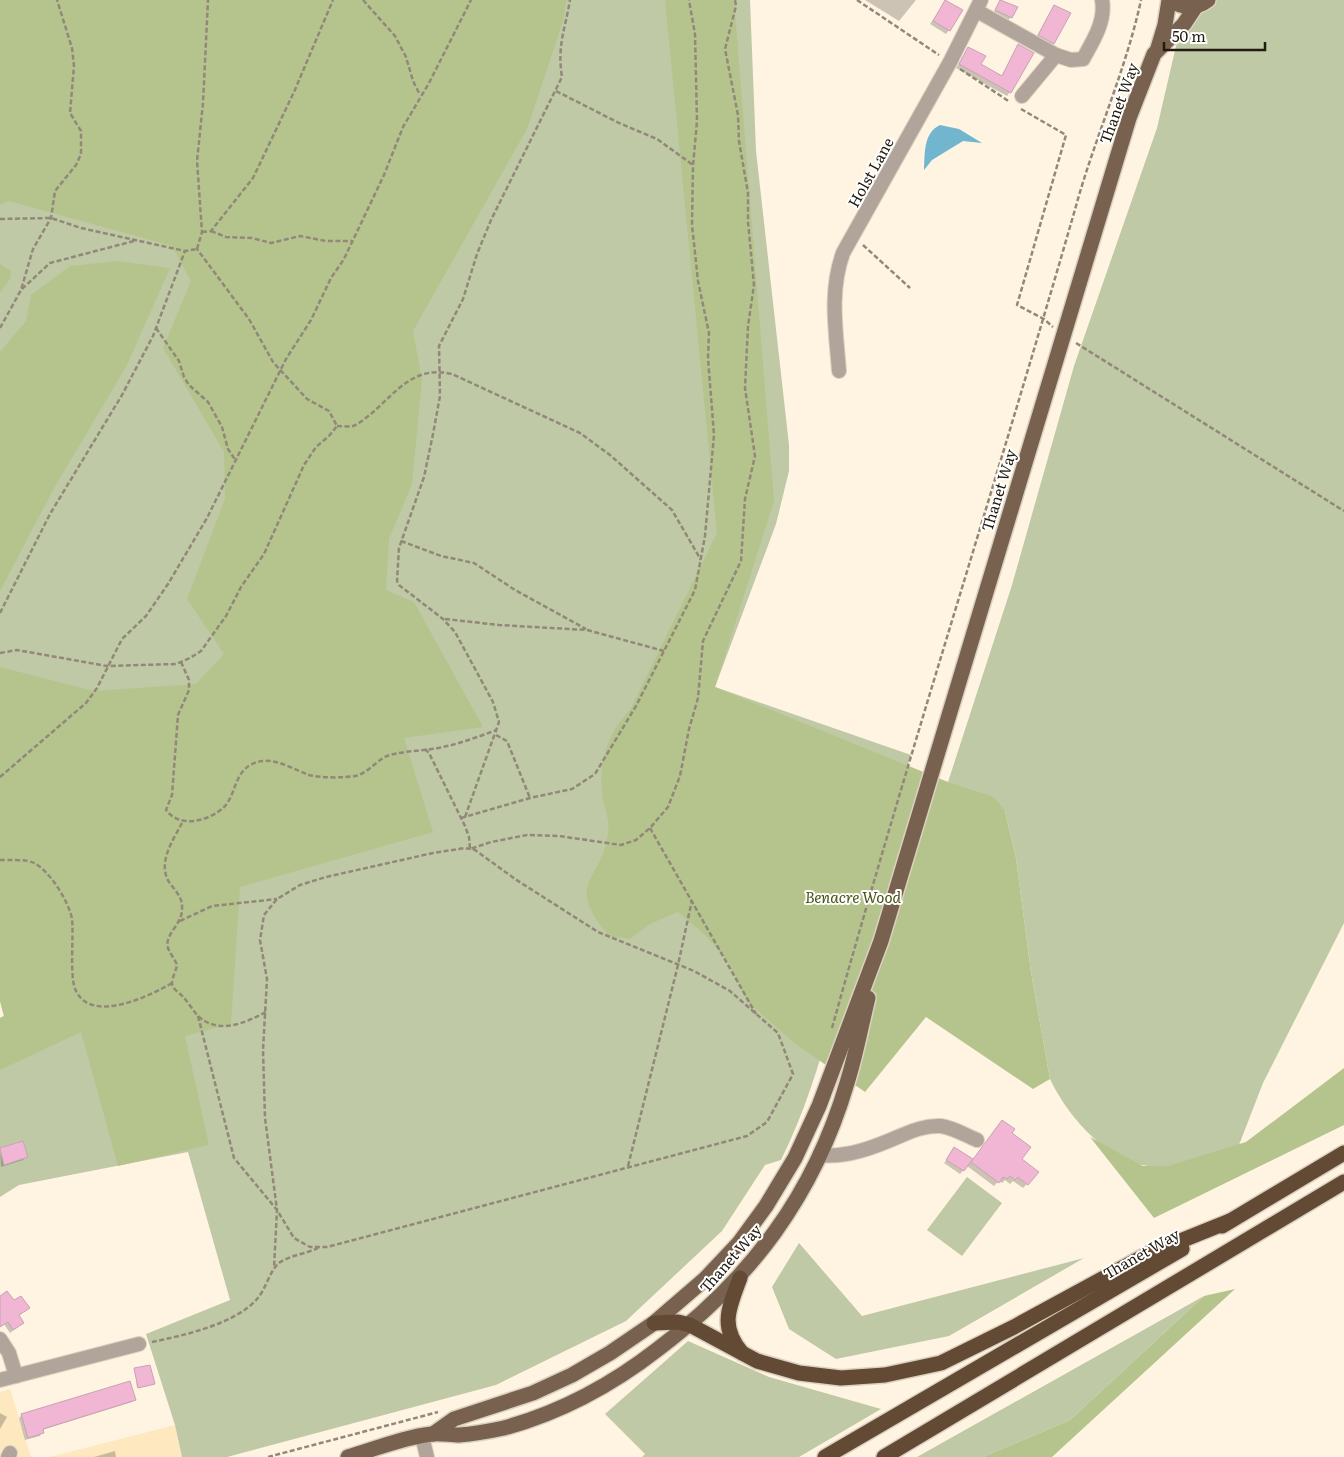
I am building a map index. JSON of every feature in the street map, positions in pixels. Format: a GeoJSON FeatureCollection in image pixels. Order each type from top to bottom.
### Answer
{"type":"FeatureCollection","features":[{"type":"Feature","properties":{"kind":"highway","name":"Thanet Way"},"geometry":{"type":"LineString","coordinates":[[825,1457],[1344,1153]]}},
{"type":"Feature","properties":{"kind":"highway"},"geometry":{"type":"LineString","coordinates":[[884,1457],[1344,1182]]}},
{"type":"Feature","properties":{"kind":"highway"},"geometry":{"type":"LineString","coordinates":[[654,1323],[678,1322],[690,1325],[744,1355],[777,1368],[841,1378],[885,1374],[941,1363],[1014,1327],[1148,1254],[1230,1221]]}},
{"type":"Feature","properties":{"kind":"highway"},"geometry":{"type":"LineString","coordinates":[[740,1278],[727,1318],[732,1338],[744,1355]]}},
{"type":"Feature","properties":{"kind":"main road"},"geometry":{"type":"LineString","coordinates":[[1170,0],[1187,7],[1202,3]]}},
{"type":"Feature","properties":{"kind":"main road","name":"Thanet Way"},"geometry":{"type":"LineString","coordinates":[[427,1435],[459,1435],[502,1428],[567,1403],[625,1373],[690,1325],[740,1278],[792,1210],[820,1154],[849,1076],[881,941],[1129,118],[1156,54],[1170,0]]}},
{"type":"Feature","properties":{"kind":"main road","name":"Thanet Way"},"geometry":{"type":"LineString","coordinates":[[1156,54],[1202,3]]}},
{"type":"Feature","properties":{"kind":"main road","name":"Thanet Way"},"geometry":{"type":"LineString","coordinates":[[348,1457],[427,1435],[454,1419],[533,1393],[610,1353],[654,1323],[689,1295],[723,1261],[753,1225],[781,1182],[819,1106],[881,941]]}},
{"type":"Feature","properties":{"kind":"street"},"geometry":{"type":"LineString","coordinates":[[979,5],[1056,55],[1071,60],[1082,59],[1105,12],[1102,0]]}},
{"type":"Feature","properties":{"kind":"street","name":"Holst Lane"},"geometry":{"type":"LineString","coordinates":[[839,371],[833,297],[836,274],[843,253],[950,62],[979,5]]}},
{"type":"Feature","properties":{"kind":"street"},"geometry":{"type":"LineString","coordinates":[[1022,96],[1056,55]]}},
{"type":"Feature","properties":{"kind":"street"},"geometry":{"type":"LineString","coordinates":[[820,1154],[842,1156],[901,1136],[911,1130],[938,1126],[952,1128],[977,1140]]}},
{"type":"Feature","properties":{"kind":"street"},"geometry":{"type":"LineString","coordinates":[[0,1339],[8,1353],[16,1376]]}},
{"type":"Feature","properties":{"kind":"street"},"geometry":{"type":"LineString","coordinates":[[0,1380],[139,1344]]}},
{"type":"Feature","properties":{"kind":"street"},"geometry":{"type":"LineString","coordinates":[[427,1435],[428,1457]]}},
{"type":"Feature","properties":{"kind":"path"},"geometry":{"type":"LineString","coordinates":[[0,328],[21,290],[32,249],[51,218],[56,190],[76,165],[82,154],[83,139],[81,131],[70,113],[74,66],[72,48],[57,0]]}},
{"type":"Feature","properties":{"kind":"path"},"geometry":{"type":"LineString","coordinates":[[197,248],[202,232],[197,161],[203,103],[208,0]]}},
{"type":"Feature","properties":{"kind":"path"},"geometry":{"type":"LineString","coordinates":[[211,231],[253,178],[294,92],[332,0]]}},
{"type":"Feature","properties":{"kind":"path"},"geometry":{"type":"LineString","coordinates":[[363,0],[395,36],[406,57],[413,81],[420,95]]}},
{"type":"Feature","properties":{"kind":"path"},"geometry":{"type":"LineString","coordinates":[[0,777],[86,703],[97,688],[122,639],[146,616],[168,584],[207,518],[237,461],[280,371],[311,320],[331,278],[344,259],[384,175],[403,127],[420,95],[429,83],[471,0]]}},
{"type":"Feature","properties":{"kind":"path"},"geometry":{"type":"LineString","coordinates":[[465,817],[498,730],[499,722],[493,702],[455,632],[443,619],[397,581],[399,548],[424,477],[433,434],[440,396],[439,346],[463,299],[488,228],[562,77],[559,59],[560,38],[570,0]]}},
{"type":"Feature","properties":{"kind":"path"},"geometry":{"type":"LineString","coordinates":[[461,818],[530,798],[572,789],[595,774],[636,706],[695,590],[705,536],[714,435],[708,358],[709,333],[698,281],[692,225],[697,78],[695,34],[689,0]]}},
{"type":"Feature","properties":{"kind":"path"},"geometry":{"type":"LineString","coordinates":[[274,1268],[277,1210],[265,1118],[263,1050],[267,978],[260,940],[264,915],[277,899],[300,885],[326,877],[527,835],[559,836],[621,845],[636,840],[650,828],[668,807],[680,776],[689,729],[698,698],[703,641],[741,561],[745,499],[755,456],[745,388],[748,326],[754,285],[748,222],[748,193],[738,115],[725,49],[736,6],[735,0]]}},
{"type":"Feature","properties":{"kind":"path"},"geometry":{"type":"LineString","coordinates":[[857,0],[1017,107],[1066,135],[1017,305],[1044,319],[1063,335],[1344,511]]}},
{"type":"Feature","properties":{"kind":"path"},"geometry":{"type":"LineString","coordinates":[[830,1035],[909,760],[935,683],[962,584],[1044,319],[1081,187],[1126,53],[1140,0]]}},
{"type":"Feature","properties":{"kind":"path"},"geometry":{"type":"LineString","coordinates":[[556,90],[618,123],[657,139],[693,166]]}},
{"type":"Feature","properties":{"kind":"path"},"geometry":{"type":"LineString","coordinates":[[0,219],[51,218],[184,251],[197,248]]}},
{"type":"Feature","properties":{"kind":"path"},"geometry":{"type":"LineString","coordinates":[[202,232],[211,231],[226,237],[252,238],[271,243],[300,236],[326,241],[352,241]]}},
{"type":"Feature","properties":{"kind":"path"},"geometry":{"type":"LineString","coordinates":[[852,236],[910,288]]}},
{"type":"Feature","properties":{"kind":"path"},"geometry":{"type":"LineString","coordinates":[[21,290],[50,263],[135,240]]}},
{"type":"Feature","properties":{"kind":"path"},"geometry":{"type":"LineString","coordinates":[[197,248],[249,319],[280,371],[307,399],[329,411],[337,426]]}},
{"type":"Feature","properties":{"kind":"path"},"geometry":{"type":"LineString","coordinates":[[0,613],[50,514],[122,395],[156,328],[184,251]]}},
{"type":"Feature","properties":{"kind":"path"},"geometry":{"type":"LineString","coordinates":[[156,328],[179,361],[184,377],[208,402],[222,427],[228,449],[237,461]]}},
{"type":"Feature","properties":{"kind":"path"},"geometry":{"type":"LineString","coordinates":[[337,426],[353,426],[368,417],[406,382],[438,370],[452,374],[580,433],[610,455],[672,510],[701,560]]}},
{"type":"Feature","properties":{"kind":"path"},"geometry":{"type":"LineString","coordinates":[[0,653],[26,651],[107,666],[181,662],[200,651],[216,633],[241,587],[264,554],[304,465],[316,447],[337,426]]}},
{"type":"Feature","properties":{"kind":"path"},"geometry":{"type":"LineString","coordinates":[[402,541],[441,556],[474,563],[515,590],[587,630]]}},
{"type":"Feature","properties":{"kind":"path"},"geometry":{"type":"LineString","coordinates":[[443,619],[499,625],[587,630],[664,651]]}},
{"type":"Feature","properties":{"kind":"path"},"geometry":{"type":"LineString","coordinates":[[181,662],[189,680],[188,690],[178,716],[172,795],[166,810],[172,818],[182,823],[204,818],[223,808],[231,796],[235,780],[248,767],[262,761],[281,764],[312,776],[356,776],[388,755],[458,744],[498,730]]}},
{"type":"Feature","properties":{"kind":"path"},"geometry":{"type":"LineString","coordinates":[[496,735],[507,741],[530,798]]}},
{"type":"Feature","properties":{"kind":"path"},"geometry":{"type":"LineString","coordinates":[[425,749],[429,753],[461,818],[469,837],[470,848]]}},
{"type":"Feature","properties":{"kind":"path"},"geometry":{"type":"LineString","coordinates":[[182,823],[171,842],[165,861],[165,876],[180,895],[182,910],[180,921],[167,940],[167,947],[177,965],[172,983],[174,989],[184,996],[198,1016],[234,1158],[277,1210],[294,1238],[310,1246],[319,1247],[327,1247],[747,1136],[767,1122],[793,1074],[778,1033],[730,991],[678,965],[598,932],[470,848]]}},
{"type":"Feature","properties":{"kind":"path"},"geometry":{"type":"LineString","coordinates":[[650,828],[758,1017]]}},
{"type":"Feature","properties":{"kind":"path"},"geometry":{"type":"LineString","coordinates":[[0,860],[34,863],[58,885],[72,918],[75,990],[83,1000],[92,1005],[109,1007],[131,1003],[172,983]]}},
{"type":"Feature","properties":{"kind":"path"},"geometry":{"type":"LineString","coordinates":[[180,921],[212,906],[277,899]]}},
{"type":"Feature","properties":{"kind":"path"},"geometry":{"type":"LineString","coordinates":[[628,1166],[678,965],[692,900]]}},
{"type":"Feature","properties":{"kind":"path"},"geometry":{"type":"LineString","coordinates":[[198,1016],[210,1024],[222,1027],[247,1022],[266,1012]]}},
{"type":"Feature","properties":{"kind":"path"},"geometry":{"type":"LineString","coordinates":[[139,1344],[184,1335],[244,1311],[262,1294],[274,1268],[280,1262],[319,1247]]}},
{"type":"Feature","properties":{"kind":"path"},"geometry":{"type":"LineString","coordinates":[[268,1457],[440,1412]]}},
{"type":"Feature","properties":{"kind":"shaded area"},"geometry":{"type":"Polygon","coordinates":[[[10,1389],[31,1457],[0,1457],[0,1392],[10,1389]]]}},
{"type":"Feature","properties":{"kind":"shaded area"},"geometry":{"type":"Polygon","coordinates":[[[175,1425],[182,1457],[50,1457],[175,1425]]]}},
{"type":"Feature","properties":{"kind":"green space"},"geometry":{"type":"Polygon","coordinates":[[[0,0],[750,0],[756,151],[789,445],[789,471],[776,524],[715,687],[911,755],[862,914],[823,1050],[794,1133],[781,1160],[765,1165],[722,1231],[626,1321],[496,1385],[227,1457],[182,1457],[175,1425],[146,1334],[230,1300],[188,1152],[19,1185],[0,1197],[0,1152],[4,1165],[28,1157],[23,1141],[0,1148],[0,1018],[4,1016],[0,1001],[0,0]]]}},
{"type":"Feature","properties":{"kind":"green space"},"geometry":{"type":"Polygon","coordinates":[[[0,0],[567,0],[563,21],[527,129],[413,331],[422,380],[412,484],[389,539],[386,590],[414,602],[483,727],[404,738],[433,832],[240,887],[231,1024],[185,1036],[209,1145],[118,1166],[81,1032],[0,1070],[0,1018],[4,1016],[0,1001],[0,667],[94,691],[196,684],[224,654],[187,599],[225,499],[224,452],[163,348],[191,281],[172,246],[9,201],[0,205],[0,0]]]}},
{"type":"Feature","properties":{"kind":"green space","name":"Benacre Wood"},"geometry":{"type":"Polygon","coordinates":[[[665,0],[734,0],[774,501],[715,687],[948,782],[994,797],[1005,811],[1016,858],[1031,972],[1050,1079],[1033,1089],[926,1017],[865,1092],[794,1043],[746,1000],[729,963],[705,935],[678,912],[650,924],[630,939],[609,936],[595,918],[588,904],[587,893],[589,883],[604,850],[608,829],[601,786],[601,773],[606,750],[616,728],[631,708],[717,533],[665,0]]]}},
{"type":"Feature","properties":{"kind":"green space"},"geometry":{"type":"Polygon","coordinates":[[[1208,0],[1344,0],[1344,923],[1263,1083],[1239,1145],[1178,1164],[1150,1166],[1131,1162],[1114,1153],[1098,1141],[1070,1111],[1050,1079],[1031,972],[1016,858],[1005,811],[948,782],[1012,585],[1074,366],[1157,128],[1176,46],[1196,6],[1208,0]]]}},
{"type":"Feature","properties":{"kind":"green space"},"geometry":{"type":"Polygon","coordinates":[[[117,261],[170,268],[127,365],[53,490],[0,591],[0,352],[26,321],[31,295],[70,266],[117,261]]]}},
{"type":"Feature","properties":{"kind":"green space"},"geometry":{"type":"Polygon","coordinates":[[[0,264],[11,271],[10,279],[0,293],[0,264]]]}},
{"type":"Feature","properties":{"kind":"green space"},"geometry":{"type":"Polygon","coordinates":[[[1344,1068],[1344,1125],[1154,1218],[1090,1137],[1143,1166],[1168,1166],[1246,1142],[1344,1068]]]}},
{"type":"Feature","properties":{"kind":"green space"},"geometry":{"type":"Polygon","coordinates":[[[967,1177],[1002,1203],[962,1256],[927,1230],[967,1177]]]}},
{"type":"Feature","properties":{"kind":"green space"},"geometry":{"type":"Polygon","coordinates":[[[799,1243],[862,1316],[1084,1258],[949,1336],[836,1359],[789,1329],[772,1287],[799,1243]]]}},
{"type":"Feature","properties":{"kind":"green space"},"geometry":{"type":"Polygon","coordinates":[[[1235,1289],[1052,1457],[983,1457],[1070,1420],[1204,1296],[1235,1289]]]}},
{"type":"Feature","properties":{"kind":"green space"},"geometry":{"type":"Polygon","coordinates":[[[1204,1296],[1070,1420],[983,1457],[917,1457],[1204,1296]]]}},
{"type":"Feature","properties":{"kind":"green space"},"geometry":{"type":"Polygon","coordinates":[[[688,1341],[769,1377],[881,1409],[799,1457],[642,1457],[645,1454],[605,1414],[688,1341]]]}},
{"type":"Feature","properties":{"kind":"water"},"geometry":{"type":"Polygon","coordinates":[[[940,125],[959,129],[982,143],[963,141],[932,160],[924,170],[926,144],[930,133],[940,125]]]}},
{"type":"Feature","properties":{"kind":"building"},"geometry":{"type":"Polygon","coordinates":[[[945,0],[963,10],[950,31],[933,21],[945,0]]]}},
{"type":"Feature","properties":{"kind":"building"},"geometry":{"type":"Polygon","coordinates":[[[1000,0],[1018,7],[1012,18],[995,10],[1000,0]]]}},
{"type":"Feature","properties":{"kind":"building"},"geometry":{"type":"Polygon","coordinates":[[[1054,5],[1071,13],[1054,44],[1038,35],[1054,5]]]}},
{"type":"Feature","properties":{"kind":"building"},"geometry":{"type":"Polygon","coordinates":[[[1018,44],[1034,53],[1011,93],[959,64],[968,47],[986,56],[981,64],[1002,76],[1018,44]]]}},
{"type":"Feature","properties":{"kind":"building"},"geometry":{"type":"Polygon","coordinates":[[[1002,1120],[1015,1129],[1012,1133],[1031,1147],[1022,1159],[1039,1172],[1028,1185],[1018,1177],[1015,1180],[1010,1176],[1007,1179],[1003,1177],[999,1183],[971,1162],[1002,1120]]]}},
{"type":"Feature","properties":{"kind":"building"},"geometry":{"type":"Polygon","coordinates":[[[23,1141],[28,1157],[4,1165],[0,1148],[23,1141]]]}},
{"type":"Feature","properties":{"kind":"building"},"geometry":{"type":"Polygon","coordinates":[[[954,1147],[973,1159],[964,1171],[946,1160],[954,1147]]]}},
{"type":"Feature","properties":{"kind":"building"},"geometry":{"type":"Polygon","coordinates":[[[7,1291],[14,1300],[21,1296],[30,1308],[19,1315],[24,1323],[13,1330],[8,1322],[0,1327],[0,1296],[7,1291]]]}},
{"type":"Feature","properties":{"kind":"building"},"geometry":{"type":"Polygon","coordinates":[[[150,1365],[155,1384],[138,1388],[134,1368],[150,1365]]]}},
{"type":"Feature","properties":{"kind":"building"},"geometry":{"type":"Polygon","coordinates":[[[130,1381],[136,1400],[43,1429],[44,1433],[28,1438],[21,1414],[130,1381]]]}}]}
